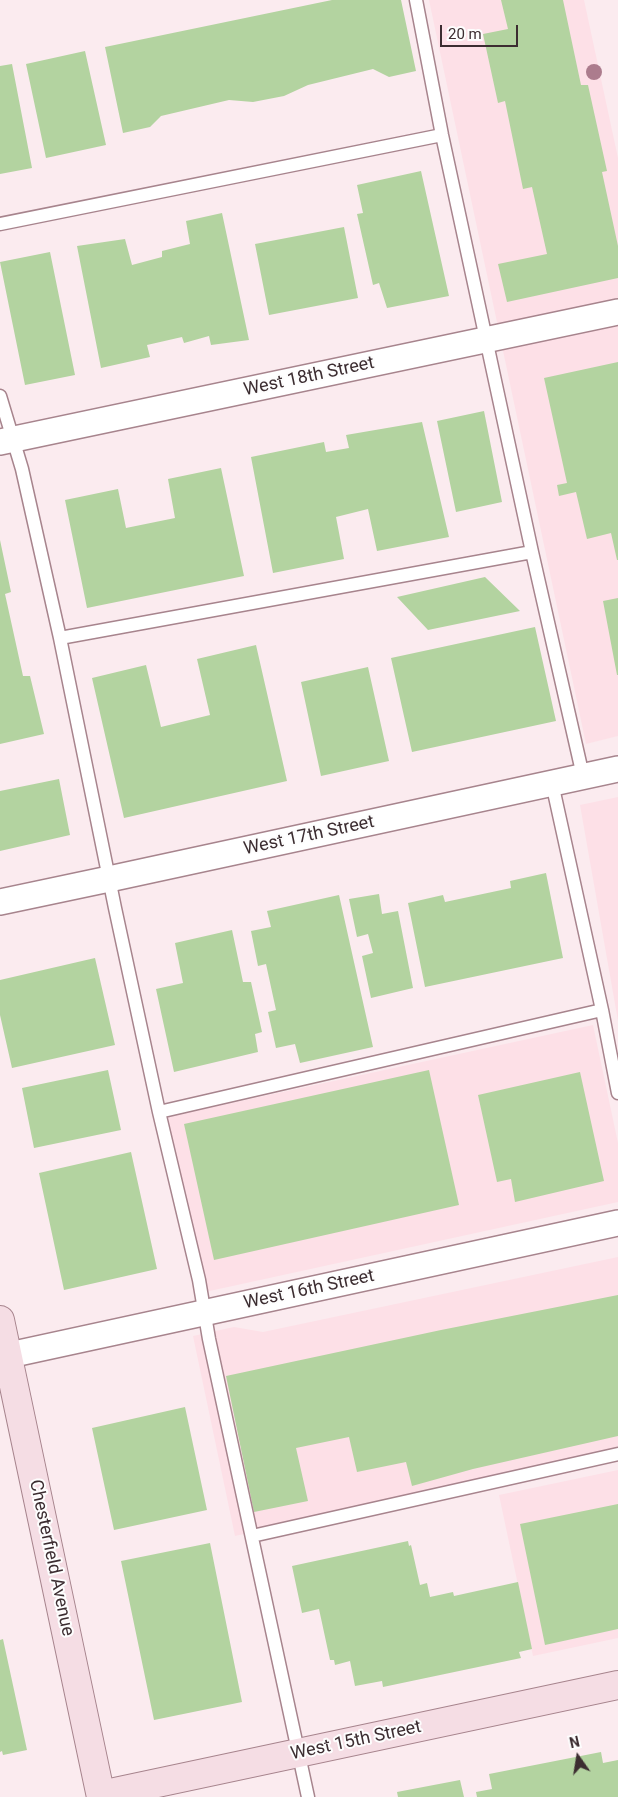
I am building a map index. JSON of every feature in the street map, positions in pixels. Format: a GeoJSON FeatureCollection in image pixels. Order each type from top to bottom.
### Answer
{"type":"FeatureCollection","features":[{"type":"Feature","properties":{"kind":"street","name":"West 18th Street"},"geometry":{"type":"LineString","coordinates":[[6,441],[487,338],[618,312]]}},
{"type":"Feature","properties":{"kind":"street","name":"West 17th Street"},"geometry":{"type":"LineString","coordinates":[[0,902],[618,769]]}},
{"type":"Feature","properties":{"kind":"street","name":"West 16th Street"},"geometry":{"type":"LineString","coordinates":[[4,1357],[618,1223]]}},
{"type":"Feature","properties":{"kind":"street","name":"Chesterfield Avenue"},"geometry":{"type":"LineString","coordinates":[[0,1320],[4,1357],[98,1796]]}},
{"type":"Feature","properties":{"kind":"street","name":"West 15th Street"},"geometry":{"type":"LineString","coordinates":[[98,1796],[618,1685]]}},
{"type":"Feature","properties":{"kind":"lane"},"geometry":{"type":"LineString","coordinates":[[416,0],[442,135],[532,552],[583,776]]}},
{"type":"Feature","properties":{"kind":"lane"},"geometry":{"type":"LineString","coordinates":[[0,224],[442,135]]}},
{"type":"Feature","properties":{"kind":"lane"},"geometry":{"type":"LineString","coordinates":[[0,396],[6,441],[22,469],[60,638],[109,880],[159,1112],[199,1280],[204,1312],[308,1797]]}},
{"type":"Feature","properties":{"kind":"lane"},"geometry":{"type":"LineString","coordinates":[[60,638],[532,552]]}},
{"type":"Feature","properties":{"kind":"lane"},"geometry":{"type":"LineString","coordinates":[[552,783],[602,1010],[618,1093]]}},
{"type":"Feature","properties":{"kind":"lane"},"geometry":{"type":"LineString","coordinates":[[159,1112],[602,1010]]}},
{"type":"Feature","properties":{"kind":"lane"},"geometry":{"type":"LineString","coordinates":[[252,1536],[618,1454]]}},
{"type":"Feature","properties":{"kind":"shaded area"},"geometry":{"type":"Polygon","coordinates":[[[429,0],[584,0],[618,158],[618,736],[586,744],[429,0]]]}},
{"type":"Feature","properties":{"kind":"shaded area"},"geometry":{"type":"Polygon","coordinates":[[[618,797],[618,1021],[580,805],[618,797]]]}},
{"type":"Feature","properties":{"kind":"shaded area"},"geometry":{"type":"Polygon","coordinates":[[[593,1025],[618,1143],[618,1202],[205,1292],[167,1117],[593,1025]]]}},
{"type":"Feature","properties":{"kind":"shaded area"},"geometry":{"type":"Polygon","coordinates":[[[618,1257],[618,1449],[235,1536],[193,1336],[234,1327],[263,1332],[618,1257]]]}},
{"type":"Feature","properties":{"kind":"shaded area"},"geometry":{"type":"Polygon","coordinates":[[[618,1470],[618,1638],[533,1656],[499,1495],[618,1470]]]}},
{"type":"Feature","properties":{"kind":"building"},"geometry":{"type":"Polygon","coordinates":[[[332,0],[401,0],[416,71],[389,77],[373,69],[308,85],[284,96],[253,102],[229,100],[161,116],[150,127],[123,133],[105,47],[332,0]]]}},
{"type":"Feature","properties":{"kind":"building"},"geometry":{"type":"Polygon","coordinates":[[[501,0],[563,0],[581,85],[588,85],[607,171],[602,172],[618,246],[618,278],[507,302],[498,264],[547,254],[532,187],[523,189],[505,101],[498,103],[483,34],[508,29],[501,0]]]}},
{"type":"Feature","properties":{"kind":"building"},"geometry":{"type":"Polygon","coordinates":[[[85,51],[106,145],[46,158],[26,64],[85,51]]]}},
{"type":"Feature","properties":{"kind":"building"},"geometry":{"type":"Polygon","coordinates":[[[12,64],[32,168],[0,174],[0,66],[12,64]]]}},
{"type":"Feature","properties":{"kind":"building"},"geometry":{"type":"Polygon","coordinates":[[[421,171],[449,296],[387,308],[379,283],[373,285],[357,214],[363,213],[357,185],[421,171]]]}},
{"type":"Feature","properties":{"kind":"building"},"geometry":{"type":"Polygon","coordinates":[[[222,213],[249,340],[211,345],[209,336],[184,343],[182,337],[147,345],[150,357],[101,368],[77,246],[125,239],[132,265],[162,257],[162,251],[190,244],[186,221],[222,213]]]}},
{"type":"Feature","properties":{"kind":"building"},"geometry":{"type":"Polygon","coordinates":[[[344,227],[358,298],[269,315],[255,244],[344,227]]]}},
{"type":"Feature","properties":{"kind":"building"},"geometry":{"type":"Polygon","coordinates":[[[50,252],[75,375],[25,385],[0,262],[50,252]]]}},
{"type":"Feature","properties":{"kind":"building"},"geometry":{"type":"Polygon","coordinates":[[[618,362],[617,560],[611,533],[587,539],[576,492],[559,496],[557,485],[567,483],[544,378],[618,362]]]}},
{"type":"Feature","properties":{"kind":"building"},"geometry":{"type":"Polygon","coordinates":[[[484,411],[502,502],[456,512],[437,421],[484,411]]]}},
{"type":"Feature","properties":{"kind":"building"},"geometry":{"type":"Polygon","coordinates":[[[422,422],[449,537],[377,551],[368,509],[336,517],[344,559],[273,573],[251,457],[324,442],[326,452],[349,448],[346,435],[422,422]]]}},
{"type":"Feature","properties":{"kind":"building"},"geometry":{"type":"Polygon","coordinates":[[[221,468],[244,576],[87,608],[65,500],[118,489],[126,528],[175,518],[168,479],[221,468]]]}},
{"type":"Feature","properties":{"kind":"building"},"geometry":{"type":"Polygon","coordinates":[[[0,540],[11,592],[5,594],[23,676],[30,676],[44,734],[0,744],[0,540]]]}},
{"type":"Feature","properties":{"kind":"building"},"geometry":{"type":"Polygon","coordinates":[[[485,577],[520,611],[428,630],[397,597],[485,577]]]}},
{"type":"Feature","properties":{"kind":"building"},"geometry":{"type":"Polygon","coordinates":[[[618,598],[618,675],[617,675],[603,601],[618,598]]]}},
{"type":"Feature","properties":{"kind":"building"},"geometry":{"type":"Polygon","coordinates":[[[535,627],[556,721],[412,752],[391,658],[535,627]]]}},
{"type":"Feature","properties":{"kind":"building"},"geometry":{"type":"Polygon","coordinates":[[[256,645],[287,781],[124,818],[92,678],[146,665],[161,727],[210,715],[197,659],[256,645]]]}},
{"type":"Feature","properties":{"kind":"building"},"geometry":{"type":"Polygon","coordinates":[[[368,667],[389,761],[321,776],[301,682],[368,667]]]}},
{"type":"Feature","properties":{"kind":"building"},"geometry":{"type":"Polygon","coordinates":[[[59,779],[70,835],[0,851],[0,791],[59,779]]]}},
{"type":"Feature","properties":{"kind":"building"},"geometry":{"type":"Polygon","coordinates":[[[546,873],[563,958],[425,987],[408,903],[443,895],[445,902],[511,888],[510,881],[546,873]]]}},
{"type":"Feature","properties":{"kind":"building"},"geometry":{"type":"Polygon","coordinates":[[[379,894],[382,914],[398,911],[413,988],[371,998],[362,956],[373,953],[368,934],[357,937],[349,899],[379,894]]]}},
{"type":"Feature","properties":{"kind":"building"},"geometry":{"type":"Polygon","coordinates":[[[339,895],[373,1047],[300,1063],[295,1044],[276,1048],[268,1012],[276,1010],[266,964],[258,966],[251,931],[271,927],[267,911],[339,895]]]}},
{"type":"Feature","properties":{"kind":"building"},"geometry":{"type":"Polygon","coordinates":[[[232,930],[243,982],[251,982],[262,1032],[255,1034],[258,1052],[174,1072],[156,989],[183,983],[175,943],[232,930]]]}},
{"type":"Feature","properties":{"kind":"building"},"geometry":{"type":"Polygon","coordinates":[[[95,958],[115,1045],[12,1068],[0,1015],[0,980],[95,958]]]}},
{"type":"Feature","properties":{"kind":"building"},"geometry":{"type":"Polygon","coordinates":[[[108,1070],[121,1130],[34,1148],[22,1088],[108,1070]]]}},
{"type":"Feature","properties":{"kind":"building"},"geometry":{"type":"Polygon","coordinates":[[[429,1070],[459,1205],[214,1260],[184,1124],[429,1070]]]}},
{"type":"Feature","properties":{"kind":"building"},"geometry":{"type":"Polygon","coordinates":[[[580,1072],[604,1181],[515,1202],[511,1179],[497,1182],[478,1095],[580,1072]]]}},
{"type":"Feature","properties":{"kind":"building"},"geometry":{"type":"Polygon","coordinates":[[[131,1152],[157,1269],[64,1290],[39,1173],[131,1152]]]}},
{"type":"Feature","properties":{"kind":"building"},"geometry":{"type":"Polygon","coordinates":[[[618,1295],[618,1436],[473,1469],[412,1486],[406,1462],[357,1472],[349,1437],[296,1448],[308,1501],[254,1512],[226,1376],[441,1330],[618,1295]]]}},
{"type":"Feature","properties":{"kind":"building"},"geometry":{"type":"Polygon","coordinates":[[[185,1407],[207,1510],[114,1530],[92,1428],[185,1407]]]}},
{"type":"Feature","properties":{"kind":"building"},"geometry":{"type":"Polygon","coordinates":[[[618,1504],[618,1629],[545,1645],[520,1524],[618,1504]]]}},
{"type":"Feature","properties":{"kind":"building"},"geometry":{"type":"Polygon","coordinates":[[[408,1541],[409,1546],[411,1545],[420,1585],[427,1583],[430,1597],[453,1592],[454,1596],[518,1582],[532,1649],[519,1652],[521,1658],[383,1687],[382,1681],[355,1686],[350,1661],[335,1665],[334,1660],[330,1660],[319,1609],[302,1613],[292,1566],[408,1541]]]}},
{"type":"Feature","properties":{"kind":"building"},"geometry":{"type":"Polygon","coordinates":[[[210,1543],[242,1702],[154,1720],[121,1561],[210,1543]]]}},
{"type":"Feature","properties":{"kind":"building"},"geometry":{"type":"Polygon","coordinates":[[[3,1639],[27,1750],[3,1755],[2,1751],[0,1752],[0,1640],[3,1639]]]}},
{"type":"Feature","properties":{"kind":"building"},"geometry":{"type":"Polygon","coordinates":[[[601,1752],[603,1763],[618,1760],[618,1797],[477,1797],[476,1792],[492,1789],[489,1774],[601,1752]]]}},
{"type":"Feature","properties":{"kind":"building"},"geometry":{"type":"Polygon","coordinates":[[[460,1780],[464,1797],[398,1797],[397,1792],[460,1780]]]}}]}
